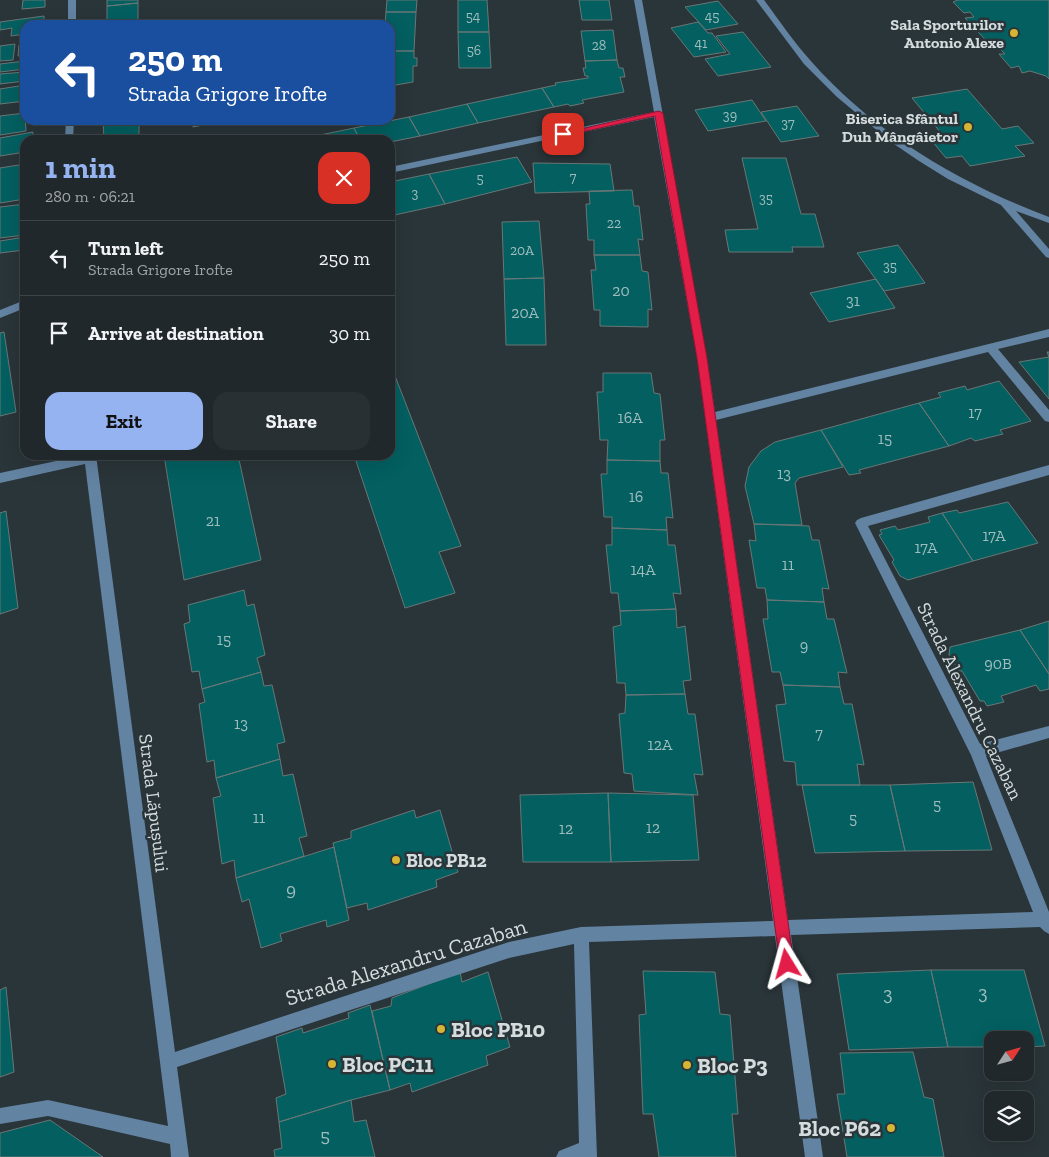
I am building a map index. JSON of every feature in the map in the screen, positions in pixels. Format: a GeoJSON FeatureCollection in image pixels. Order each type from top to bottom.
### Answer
{"type":"FeatureCollection","features":[{"type":"Feature","properties":{"kind":"street"},"geometry":{"type":"LineString","coordinates":[[72,0],[72,20]]}},
{"type":"Feature","properties":{"kind":"street"},"geometry":{"type":"LineString","coordinates":[[638,0],[702,358],[814,1157]]}},
{"type":"Feature","properties":{"kind":"street"},"geometry":{"type":"LineString","coordinates":[[760,0],[812,69],[893,140],[946,175],[1006,205],[1049,220]]}},
{"type":"Feature","properties":{"kind":"street"},"geometry":{"type":"LineString","coordinates":[[395,169],[659,113]]}},
{"type":"Feature","properties":{"kind":"street"},"geometry":{"type":"LineString","coordinates":[[1006,205],[1049,256]]}},
{"type":"Feature","properties":{"kind":"street"},"geometry":{"type":"LineString","coordinates":[[0,314],[20,306]]}},
{"type":"Feature","properties":{"kind":"street"},"geometry":{"type":"LineString","coordinates":[[710,418],[1049,333]]}},
{"type":"Feature","properties":{"kind":"street"},"geometry":{"type":"LineString","coordinates":[[991,348],[1049,418]]}},
{"type":"Feature","properties":{"kind":"street"},"geometry":{"type":"LineString","coordinates":[[0,478],[77,460]]}},
{"type":"Feature","properties":{"kind":"street","name":"Strada Lăpușului"},"geometry":{"type":"LineString","coordinates":[[90,460],[180,1157]]}},
{"type":"Feature","properties":{"kind":"street","name":"Strada Alexandru Cazaban"},"geometry":{"type":"LineString","coordinates":[[168,1062],[509,950],[581,935],[1047,923],[977,752],[861,523],[1049,470]]}},
{"type":"Feature","properties":{"kind":"street"},"geometry":{"type":"LineString","coordinates":[[977,752],[1049,732]]}},
{"type":"Feature","properties":{"kind":"street"},"geometry":{"type":"LineString","coordinates":[[564,1157],[588,1152],[581,935]]}},
{"type":"Feature","properties":{"kind":"street"},"geometry":{"type":"LineString","coordinates":[[0,1116],[48,1108],[178,1137]]}},
{"type":"Feature","properties":{"kind":"building"},"geometry":{"type":"Polygon","coordinates":[[[23,0],[45,0],[45,7],[22,9],[23,0]]]}},
{"type":"Feature","properties":{"kind":"building"},"geometry":{"type":"Polygon","coordinates":[[[107,0],[138,0],[138,3],[107,6],[107,0]]]}},
{"type":"Feature","properties":{"kind":"building"},"geometry":{"type":"Polygon","coordinates":[[[387,0],[417,0],[416,12],[386,12],[387,0]]]}},
{"type":"Feature","properties":{"kind":"building"},"geometry":{"type":"Polygon","coordinates":[[[458,0],[487,0],[489,32],[458,32],[458,0]]]}},
{"type":"Feature","properties":{"kind":"building"},"geometry":{"type":"Polygon","coordinates":[[[579,0],[609,0],[612,20],[582,20],[579,0]]]}},
{"type":"Feature","properties":{"kind":"building","name":"Sala Sporturilor Antonio Alexe"},"geometry":{"type":"Polygon","coordinates":[[[958,0],[1049,0],[1049,79],[1046,76],[1030,71],[1022,73],[1019,66],[1011,68],[999,54],[1005,54],[1000,49],[992,47],[965,18],[974,17],[970,12],[964,13],[953,2],[958,0]]]}},
{"type":"Feature","properties":{"kind":"building"},"geometry":{"type":"Polygon","coordinates":[[[718,1],[738,24],[706,30],[685,7],[718,1]]]}},
{"type":"Feature","properties":{"kind":"building"},"geometry":{"type":"Polygon","coordinates":[[[138,3],[138,20],[107,20],[107,6],[138,3]]]}},
{"type":"Feature","properties":{"kind":"building"},"geometry":{"type":"Polygon","coordinates":[[[386,12],[416,12],[414,51],[395,51],[395,20],[385,20],[386,12]]]}},
{"type":"Feature","properties":{"kind":"building"},"geometry":{"type":"Polygon","coordinates":[[[44,16],[44,20],[20,20],[20,35],[11,36],[12,28],[0,30],[0,22],[44,16]]]}},
{"type":"Feature","properties":{"kind":"building"},"geometry":{"type":"Polygon","coordinates":[[[698,22],[708,33],[712,33],[726,52],[694,57],[671,28],[698,22]]]}},
{"type":"Feature","properties":{"kind":"building"},"geometry":{"type":"Polygon","coordinates":[[[613,30],[617,60],[585,61],[581,31],[613,30]]]}},
{"type":"Feature","properties":{"kind":"building"},"geometry":{"type":"Polygon","coordinates":[[[458,32],[489,32],[491,68],[459,68],[458,32]]]}},
{"type":"Feature","properties":{"kind":"building"},"geometry":{"type":"Polygon","coordinates":[[[743,32],[771,67],[718,76],[705,59],[730,54],[716,36],[743,32]]]}},
{"type":"Feature","properties":{"kind":"building"},"geometry":{"type":"Polygon","coordinates":[[[15,44],[13,60],[0,61],[0,46],[15,44]]]}},
{"type":"Feature","properties":{"kind":"building"},"geometry":{"type":"Polygon","coordinates":[[[19,45],[20,56],[18,56],[19,45]]]}},
{"type":"Feature","properties":{"kind":"building"},"geometry":{"type":"Polygon","coordinates":[[[395,51],[414,51],[414,58],[417,58],[417,66],[413,66],[413,82],[395,85],[395,51]]]}},
{"type":"Feature","properties":{"kind":"building"},"geometry":{"type":"Polygon","coordinates":[[[617,60],[619,68],[623,68],[625,77],[620,77],[624,92],[582,100],[584,103],[570,106],[568,104],[554,107],[542,88],[556,85],[555,83],[588,78],[588,76],[585,76],[583,68],[586,68],[585,61],[617,60]]]}},
{"type":"Feature","properties":{"kind":"building"},"geometry":{"type":"Polygon","coordinates":[[[20,62],[20,70],[0,72],[0,64],[20,62]]]}},
{"type":"Feature","properties":{"kind":"building"},"geometry":{"type":"Polygon","coordinates":[[[20,72],[20,82],[0,84],[0,74],[20,72]]]}},
{"type":"Feature","properties":{"kind":"building"},"geometry":{"type":"Polygon","coordinates":[[[20,86],[20,102],[0,104],[0,89],[20,86]]]}},
{"type":"Feature","properties":{"kind":"building"},"geometry":{"type":"Polygon","coordinates":[[[542,88],[554,107],[478,123],[467,104],[542,88]]]}},
{"type":"Feature","properties":{"kind":"building","name":"Biserica Sfântul Duh Mângâietor"},"geometry":{"type":"Polygon","coordinates":[[[967,89],[1002,129],[1018,126],[1034,143],[1015,146],[1025,156],[970,166],[962,156],[946,158],[932,141],[946,139],[912,98],[967,89]]]}},
{"type":"Feature","properties":{"kind":"building"},"geometry":{"type":"Polygon","coordinates":[[[752,100],[766,121],[708,131],[695,110],[752,100]]]}},
{"type":"Feature","properties":{"kind":"building"},"geometry":{"type":"Polygon","coordinates":[[[467,104],[478,123],[420,136],[409,117],[467,104]]]}},
{"type":"Feature","properties":{"kind":"building"},"geometry":{"type":"Polygon","coordinates":[[[797,106],[819,136],[781,142],[761,112],[797,106]]]}},
{"type":"Feature","properties":{"kind":"building"},"geometry":{"type":"Polygon","coordinates":[[[20,114],[20,125],[26,125],[26,131],[0,135],[0,116],[20,114]]]}},
{"type":"Feature","properties":{"kind":"building"},"geometry":{"type":"Polygon","coordinates":[[[409,117],[420,136],[395,141],[395,135],[358,135],[354,128],[369,125],[395,125],[395,120],[409,117]]]}},
{"type":"Feature","properties":{"kind":"building"},"geometry":{"type":"Polygon","coordinates":[[[103,125],[139,125],[139,135],[104,135],[103,125]]]}},
{"type":"Feature","properties":{"kind":"building"},"geometry":{"type":"Polygon","coordinates":[[[354,128],[358,135],[320,135],[354,128]]]}},
{"type":"Feature","properties":{"kind":"building"},"geometry":{"type":"Polygon","coordinates":[[[33,132],[33,135],[20,135],[20,153],[0,156],[0,138],[33,132]]]}},
{"type":"Feature","properties":{"kind":"building"},"geometry":{"type":"Polygon","coordinates":[[[517,157],[532,182],[445,204],[429,174],[517,157]]]}},
{"type":"Feature","properties":{"kind":"building"},"geometry":{"type":"Polygon","coordinates":[[[742,158],[786,158],[801,214],[815,214],[824,247],[792,247],[793,252],[729,252],[725,230],[758,229],[742,158]]]}},
{"type":"Feature","properties":{"kind":"building"},"geometry":{"type":"Polygon","coordinates":[[[533,163],[610,164],[614,191],[535,193],[533,163]]]}},
{"type":"Feature","properties":{"kind":"building"},"geometry":{"type":"Polygon","coordinates":[[[20,165],[20,200],[0,203],[0,168],[20,165]]]}},
{"type":"Feature","properties":{"kind":"building"},"geometry":{"type":"Polygon","coordinates":[[[429,174],[445,204],[395,215],[395,181],[429,174]]]}},
{"type":"Feature","properties":{"kind":"building"},"geometry":{"type":"Polygon","coordinates":[[[632,190],[634,206],[639,206],[643,240],[638,239],[640,255],[594,255],[594,240],[588,240],[586,204],[590,204],[589,191],[632,190]]]}},
{"type":"Feature","properties":{"kind":"building"},"geometry":{"type":"Polygon","coordinates":[[[20,205],[20,236],[0,238],[0,207],[20,205]]]}},
{"type":"Feature","properties":{"kind":"building"},"geometry":{"type":"Polygon","coordinates":[[[539,221],[544,278],[504,279],[502,222],[539,221]]]}},
{"type":"Feature","properties":{"kind":"building"},"geometry":{"type":"Polygon","coordinates":[[[20,238],[20,250],[0,253],[0,241],[20,238]]]}},
{"type":"Feature","properties":{"kind":"building"},"geometry":{"type":"Polygon","coordinates":[[[898,245],[925,283],[884,291],[857,253],[898,245]]]}},
{"type":"Feature","properties":{"kind":"building"},"geometry":{"type":"Polygon","coordinates":[[[594,255],[640,255],[642,271],[648,272],[652,310],[648,309],[648,327],[600,326],[600,310],[594,310],[591,270],[596,270],[594,255]]]}},
{"type":"Feature","properties":{"kind":"building"},"geometry":{"type":"Polygon","coordinates":[[[544,278],[546,345],[506,345],[504,279],[544,278]]]}},
{"type":"Feature","properties":{"kind":"building"},"geometry":{"type":"Polygon","coordinates":[[[876,279],[895,308],[829,322],[810,293],[876,279]]]}},
{"type":"Feature","properties":{"kind":"building"},"geometry":{"type":"Polygon","coordinates":[[[4,332],[16,412],[0,416],[0,333],[4,332]]]}},
{"type":"Feature","properties":{"kind":"building"},"geometry":{"type":"Polygon","coordinates":[[[1049,357],[1049,399],[1019,362],[1049,357]]]}},
{"type":"Feature","properties":{"kind":"building"},"geometry":{"type":"Polygon","coordinates":[[[603,373],[651,373],[654,393],[660,394],[665,440],[660,440],[660,461],[607,460],[608,440],[600,440],[597,392],[603,392],[603,373]]]}},
{"type":"Feature","properties":{"kind":"building"},"geometry":{"type":"Polygon","coordinates":[[[395,376],[461,546],[439,552],[455,593],[405,608],[356,460],[395,460],[395,376]]]}},
{"type":"Feature","properties":{"kind":"building"},"geometry":{"type":"Polygon","coordinates":[[[999,381],[1031,421],[1000,430],[1003,434],[975,441],[971,438],[949,446],[919,403],[941,397],[938,393],[965,386],[967,390],[999,381]]]}},
{"type":"Feature","properties":{"kind":"building"},"geometry":{"type":"Polygon","coordinates":[[[919,403],[949,446],[859,470],[861,473],[849,475],[821,430],[919,403]]]}},
{"type":"Feature","properties":{"kind":"building"},"geometry":{"type":"Polygon","coordinates":[[[821,430],[843,467],[799,478],[795,483],[802,525],[754,524],[745,486],[749,467],[761,451],[775,442],[821,430]]]}},
{"type":"Feature","properties":{"kind":"building"},"geometry":{"type":"Polygon","coordinates":[[[165,460],[239,460],[261,560],[184,580],[165,460]]]}},
{"type":"Feature","properties":{"kind":"building"},"geometry":{"type":"Polygon","coordinates":[[[607,460],[660,461],[661,473],[668,473],[673,518],[666,517],[667,530],[612,528],[612,517],[604,517],[601,474],[607,474],[607,460]]]}},
{"type":"Feature","properties":{"kind":"building"},"geometry":{"type":"Polygon","coordinates":[[[1008,502],[1038,543],[973,561],[942,513],[957,510],[959,513],[1008,502]]]}},
{"type":"Feature","properties":{"kind":"building"},"geometry":{"type":"Polygon","coordinates":[[[6,511],[18,608],[0,614],[0,513],[6,511]]]}},
{"type":"Feature","properties":{"kind":"building"},"geometry":{"type":"Polygon","coordinates":[[[942,513],[973,561],[908,580],[900,576],[892,562],[894,560],[879,535],[882,534],[880,530],[895,526],[898,530],[930,522],[928,517],[942,513]]]}},
{"type":"Feature","properties":{"kind":"building"},"geometry":{"type":"Polygon","coordinates":[[[754,524],[809,526],[812,540],[819,540],[829,589],[822,588],[824,602],[767,600],[765,588],[757,588],[749,540],[756,541],[754,524]]]}},
{"type":"Feature","properties":{"kind":"building"},"geometry":{"type":"Polygon","coordinates":[[[612,528],[667,530],[668,545],[675,545],[681,594],[673,593],[676,609],[620,611],[618,593],[611,593],[606,545],[612,545],[612,528]]]}},
{"type":"Feature","properties":{"kind":"building"},"geometry":{"type":"Polygon","coordinates":[[[244,590],[247,606],[254,604],[265,655],[257,658],[261,672],[202,689],[199,671],[192,672],[184,624],[190,622],[188,605],[244,590]]]}},
{"type":"Feature","properties":{"kind":"building"},"geometry":{"type":"Polygon","coordinates":[[[767,600],[824,602],[827,619],[834,619],[847,673],[838,672],[840,687],[783,685],[780,672],[772,672],[763,619],[768,619],[767,600]]]}},
{"type":"Feature","properties":{"kind":"building"},"geometry":{"type":"Polygon","coordinates":[[[676,609],[677,628],[685,626],[691,680],[683,681],[685,694],[626,695],[625,683],[617,683],[613,627],[621,625],[620,611],[676,609]]]}},
{"type":"Feature","properties":{"kind":"building"},"geometry":{"type":"Polygon","coordinates":[[[1049,621],[1049,674],[1020,630],[1049,621]]]}},
{"type":"Feature","properties":{"kind":"building"},"geometry":{"type":"Polygon","coordinates":[[[1020,630],[1049,674],[1049,689],[1040,691],[1036,685],[1001,696],[1004,702],[987,706],[984,701],[980,701],[962,671],[959,671],[949,655],[950,647],[1020,630]]]}},
{"type":"Feature","properties":{"kind":"building"},"geometry":{"type":"Polygon","coordinates":[[[261,672],[264,686],[272,685],[285,742],[277,744],[280,759],[216,778],[214,760],[207,762],[199,704],[205,702],[202,689],[261,672]]]}},
{"type":"Feature","properties":{"kind":"building"},"geometry":{"type":"Polygon","coordinates":[[[783,685],[840,687],[844,704],[852,704],[864,765],[857,764],[860,785],[797,785],[795,762],[784,761],[776,705],[786,704],[783,685]]]}},
{"type":"Feature","properties":{"kind":"building"},"geometry":{"type":"Polygon","coordinates":[[[685,694],[688,714],[695,714],[703,775],[694,774],[698,795],[634,791],[632,774],[624,773],[619,714],[625,713],[626,695],[685,694]]]}},
{"type":"Feature","properties":{"kind":"building"},"geometry":{"type":"Polygon","coordinates":[[[280,759],[283,776],[293,774],[307,836],[299,838],[304,856],[236,878],[234,860],[222,864],[213,798],[221,796],[216,778],[280,759]]]}},
{"type":"Feature","properties":{"kind":"building"},"geometry":{"type":"Polygon","coordinates":[[[973,782],[992,850],[905,851],[890,785],[973,782]]]}},
{"type":"Feature","properties":{"kind":"building"},"geometry":{"type":"Polygon","coordinates":[[[802,785],[890,785],[905,851],[815,853],[802,785]]]}},
{"type":"Feature","properties":{"kind":"building"},"geometry":{"type":"Polygon","coordinates":[[[608,793],[693,795],[699,860],[611,862],[608,793]]]}},
{"type":"Feature","properties":{"kind":"building"},"geometry":{"type":"Polygon","coordinates":[[[608,793],[611,862],[523,862],[520,795],[608,793]]]}},
{"type":"Feature","properties":{"kind":"building","name":"Bloc PB12"},"geometry":{"type":"Polygon","coordinates":[[[414,810],[416,818],[440,810],[458,872],[436,880],[437,887],[368,910],[367,903],[347,908],[333,843],[351,838],[351,831],[414,810]]]}},
{"type":"Feature","properties":{"kind":"building"},"geometry":{"type":"Polygon","coordinates":[[[334,847],[349,920],[327,927],[326,920],[280,934],[282,941],[261,948],[249,899],[242,902],[236,878],[334,847]]]}},
{"type":"Feature","properties":{"kind":"building"},"geometry":{"type":"Polygon","coordinates":[[[931,970],[1024,970],[1045,1046],[1034,1047],[1034,1031],[984,1031],[984,1047],[948,1047],[931,970]]]}},
{"type":"Feature","properties":{"kind":"building"},"geometry":{"type":"Polygon","coordinates":[[[931,970],[948,1047],[849,1050],[837,974],[931,970]]]}},
{"type":"Feature","properties":{"kind":"building","name":"Bloc P3"},"geometry":{"type":"Polygon","coordinates":[[[643,971],[715,972],[720,1014],[730,1015],[738,1114],[732,1114],[736,1157],[659,1157],[653,1114],[643,1114],[639,1015],[646,1014],[643,971]]]}},
{"type":"Feature","properties":{"kind":"building","name":"Bloc PB10"},"geometry":{"type":"Polygon","coordinates":[[[460,972],[462,982],[488,972],[510,1047],[486,1056],[488,1065],[412,1092],[410,1083],[390,1090],[372,1011],[391,1006],[392,998],[460,972]]]}},
{"type":"Feature","properties":{"kind":"building"},"geometry":{"type":"Polygon","coordinates":[[[6,987],[14,1072],[0,1077],[0,990],[6,987]]]}},
{"type":"Feature","properties":{"kind":"building","name":"Bloc PC11"},"geometry":{"type":"Polygon","coordinates":[[[370,1005],[390,1090],[279,1122],[276,1098],[286,1094],[276,1037],[302,1028],[303,1033],[349,1018],[348,1013],[370,1005]]]}},
{"type":"Feature","properties":{"kind":"building","name":"Bloc P62"},"geometry":{"type":"Polygon","coordinates":[[[913,1052],[924,1097],[933,1099],[944,1157],[847,1157],[837,1094],[845,1094],[840,1053],[913,1052]]]}},
{"type":"Feature","properties":{"kind":"building"},"geometry":{"type":"Polygon","coordinates":[[[351,1100],[354,1122],[366,1120],[375,1157],[275,1157],[274,1150],[282,1148],[279,1122],[351,1100]]]}},
{"type":"Feature","properties":{"kind":"building"},"geometry":{"type":"Polygon","coordinates":[[[50,1120],[103,1157],[0,1157],[0,1133],[50,1120]]]}},
{"type":"Feature","properties":{"kind":"place","name":"Sala Sporturilor Antonio Alexe"},"geometry":{"type":"Point","coordinates":[1014,33]}},
{"type":"Feature","properties":{"kind":"place","name":"Biserica Sfântul Duh Mângâietor"},"geometry":{"type":"Point","coordinates":[968,127]}},
{"type":"Feature","properties":{"kind":"place","name":"Bloc PB12"},"geometry":{"type":"Point","coordinates":[396,860]}},
{"type":"Feature","properties":{"kind":"place","name":"Bloc PB10"},"geometry":{"type":"Point","coordinates":[441,1029]}},
{"type":"Feature","properties":{"kind":"place","name":"Bloc PC11"},"geometry":{"type":"Point","coordinates":[332,1064]}},
{"type":"Feature","properties":{"kind":"place","name":"Bloc P3"},"geometry":{"type":"Point","coordinates":[687,1065]}},
{"type":"Feature","properties":{"kind":"place","name":"Bloc P62"},"geometry":{"type":"Point","coordinates":[891,1128]}},
{"type":"Feature","properties":{"kind":"route"},"geometry":{"type":"LineString","coordinates":[[563,134],[659,113],[702,358],[787,964]]}}]}
